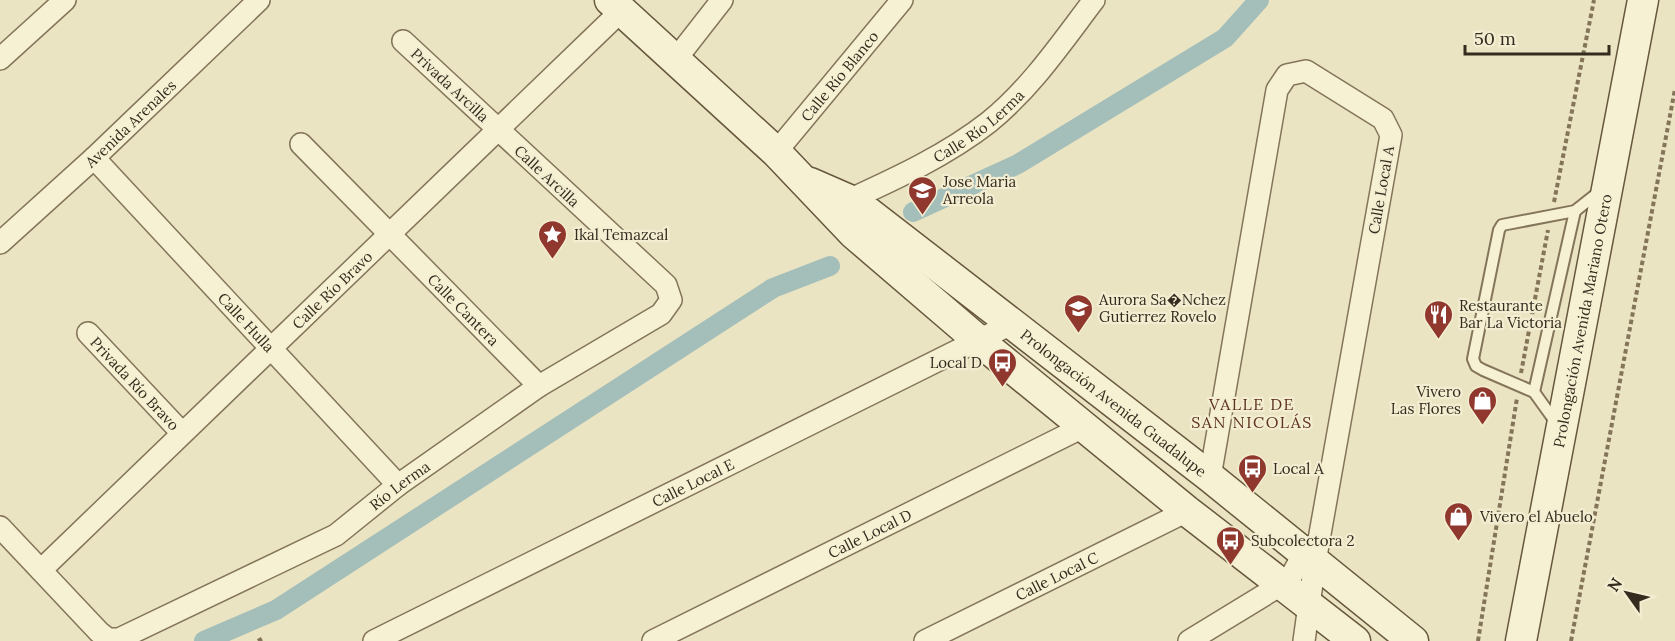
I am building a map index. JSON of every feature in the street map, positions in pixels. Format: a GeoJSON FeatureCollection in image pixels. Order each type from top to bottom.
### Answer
{"type":"FeatureCollection","features":[{"type":"Feature","properties":{"kind":"main road","name":"Prolongación Avenida Mariano Otero"},"geometry":{"type":"LineString","coordinates":[[1521,641],[1643,0]]}},
{"type":"Feature","properties":{"kind":"main road","name":"Prolongación Avenida Guadalupe"},"geometry":{"type":"LineString","coordinates":[[616,5],[805,181],[1011,324],[1210,477],[1413,641]]}},
{"type":"Feature","properties":{"kind":"main road","name":"Prolongación Avenida Guadalupe"},"geometry":{"type":"LineString","coordinates":[[841,208],[979,341],[1187,511],[1284,583],[1355,641]]}},
{"type":"Feature","properties":{"kind":"street","name":"Avenida Arenales"},"geometry":{"type":"LineString","coordinates":[[0,243],[94,158],[258,0]]}},
{"type":"Feature","properties":{"kind":"street"},"geometry":{"type":"LineString","coordinates":[[676,59],[722,0]]}},
{"type":"Feature","properties":{"kind":"street","name":"Calle Río Blanco"},"geometry":{"type":"LineString","coordinates":[[776,152],[902,0]]}},
{"type":"Feature","properties":{"kind":"street","name":"Calle Río Lerma"},"geometry":{"type":"LineString","coordinates":[[841,208],[902,176],[990,121],[1043,66],[1094,0]]}},
{"type":"Feature","properties":{"kind":"street"},"geometry":{"type":"LineString","coordinates":[[0,59],[64,1]]}},
{"type":"Feature","properties":{"kind":"street","name":"Calle Río Bravo"},"geometry":{"type":"LineString","coordinates":[[41,570],[497,129],[616,5]]}},
{"type":"Feature","properties":{"kind":"street","name":"Privada Arcilla"},"geometry":{"type":"LineString","coordinates":[[403,41],[497,129]]}},
{"type":"Feature","properties":{"kind":"street","name":"Calle Local A"},"geometry":{"type":"LineString","coordinates":[[1210,477],[1277,90],[1287,75],[1306,71],[1383,119],[1391,135],[1309,557],[1309,605],[1304,641]]}},
{"type":"Feature","properties":{"kind":"street","name":"Calle Arcilla"},"geometry":{"type":"LineString","coordinates":[[497,129],[666,285],[671,300]]}},
{"type":"Feature","properties":{"kind":"street","name":"Calle Cantera"},"geometry":{"type":"LineString","coordinates":[[301,144],[539,386]]}},
{"type":"Feature","properties":{"kind":"street","name":"Calle Hulla"},"geometry":{"type":"LineString","coordinates":[[94,158],[398,484]]}},
{"type":"Feature","properties":{"kind":"street","name":"Río Lerma"},"geometry":{"type":"LineString","coordinates":[[41,570],[108,639],[119,639],[336,535],[398,484],[539,386],[661,314],[671,300]]}},
{"type":"Feature","properties":{"kind":"street","name":"Calle Local E"},"geometry":{"type":"LineString","coordinates":[[374,641],[1011,324]]}},
{"type":"Feature","properties":{"kind":"street","name":"Privada Río Bravo"},"geometry":{"type":"LineString","coordinates":[[88,333],[182,433]]}},
{"type":"Feature","properties":{"kind":"street","name":"Calle Local D"},"geometry":{"type":"LineString","coordinates":[[653,641],[1085,426]]}},
{"type":"Feature","properties":{"kind":"street","name":"Calle Local C"},"geometry":{"type":"LineString","coordinates":[[925,641],[1187,511]]}},
{"type":"Feature","properties":{"kind":"street"},"geometry":{"type":"LineString","coordinates":[[0,527],[41,570]]}},
{"type":"Feature","properties":{"kind":"street"},"geometry":{"type":"LineString","coordinates":[[1190,641],[1284,583],[1309,557]]}},
{"type":"Feature","properties":{"kind":"lane"},"geometry":{"type":"LineString","coordinates":[[1561,429],[1534,392],[1483,370],[1476,366],[1473,359],[1499,230],[1508,222],[1575,211],[1608,186]]}},
{"type":"Feature","properties":{"kind":"lane"},"geometry":{"type":"LineString","coordinates":[[1534,392],[1575,211]]}},
{"type":"Feature","properties":{"kind":"path"},"geometry":{"type":"LineString","coordinates":[[1478,641],[1519,385],[1594,0]]}},
{"type":"Feature","properties":{"kind":"path"},"geometry":{"type":"LineString","coordinates":[[1571,641],[1675,88]]}},
{"type":"Feature","properties":{"kind":"waterway"},"geometry":{"type":"LineString","coordinates":[[913,212],[1018,164],[1225,38],[1259,0]]}},
{"type":"Feature","properties":{"kind":"waterway"},"geometry":{"type":"LineString","coordinates":[[204,641],[276,610],[773,288],[830,266]]}},
{"type":"Feature","properties":{"kind":"place","name":"Jose Maria Arreola"},"geometry":{"type":"Point","coordinates":[922,216]}},
{"type":"Feature","properties":{"kind":"place","name":"Ikal Temazcal"},"geometry":{"type":"Point","coordinates":[553,260]}},
{"type":"Feature","properties":{"kind":"place","name":"Aurora Sa�Nchez Gutierrez Rovelo"},"geometry":{"type":"Point","coordinates":[1078,334]}},
{"type":"Feature","properties":{"kind":"place","name":"Restaurante Bar La Victoria"},"geometry":{"type":"Point","coordinates":[1438,340]}},
{"type":"Feature","properties":{"kind":"place","name":"Local D"},"geometry":{"type":"Point","coordinates":[1003,388]}},
{"type":"Feature","properties":{"kind":"place","name":"Vivero Las Flores"},"geometry":{"type":"Point","coordinates":[1482,426]}},
{"type":"Feature","properties":{"kind":"place","name":"Local A"},"geometry":{"type":"Point","coordinates":[1252,494]}},
{"type":"Feature","properties":{"kind":"place","name":"Vivero el Abuelo"},"geometry":{"type":"Point","coordinates":[1459,542]}},
{"type":"Feature","properties":{"kind":"place","name":"Subcolectora 2"},"geometry":{"type":"Point","coordinates":[1230,566]}},
{"type":"Feature","properties":{"kind":"district","name":"VALLE DE SAN NICOLÁS"},"geometry":{"type":"Point","coordinates":[1252,413]}}]}
